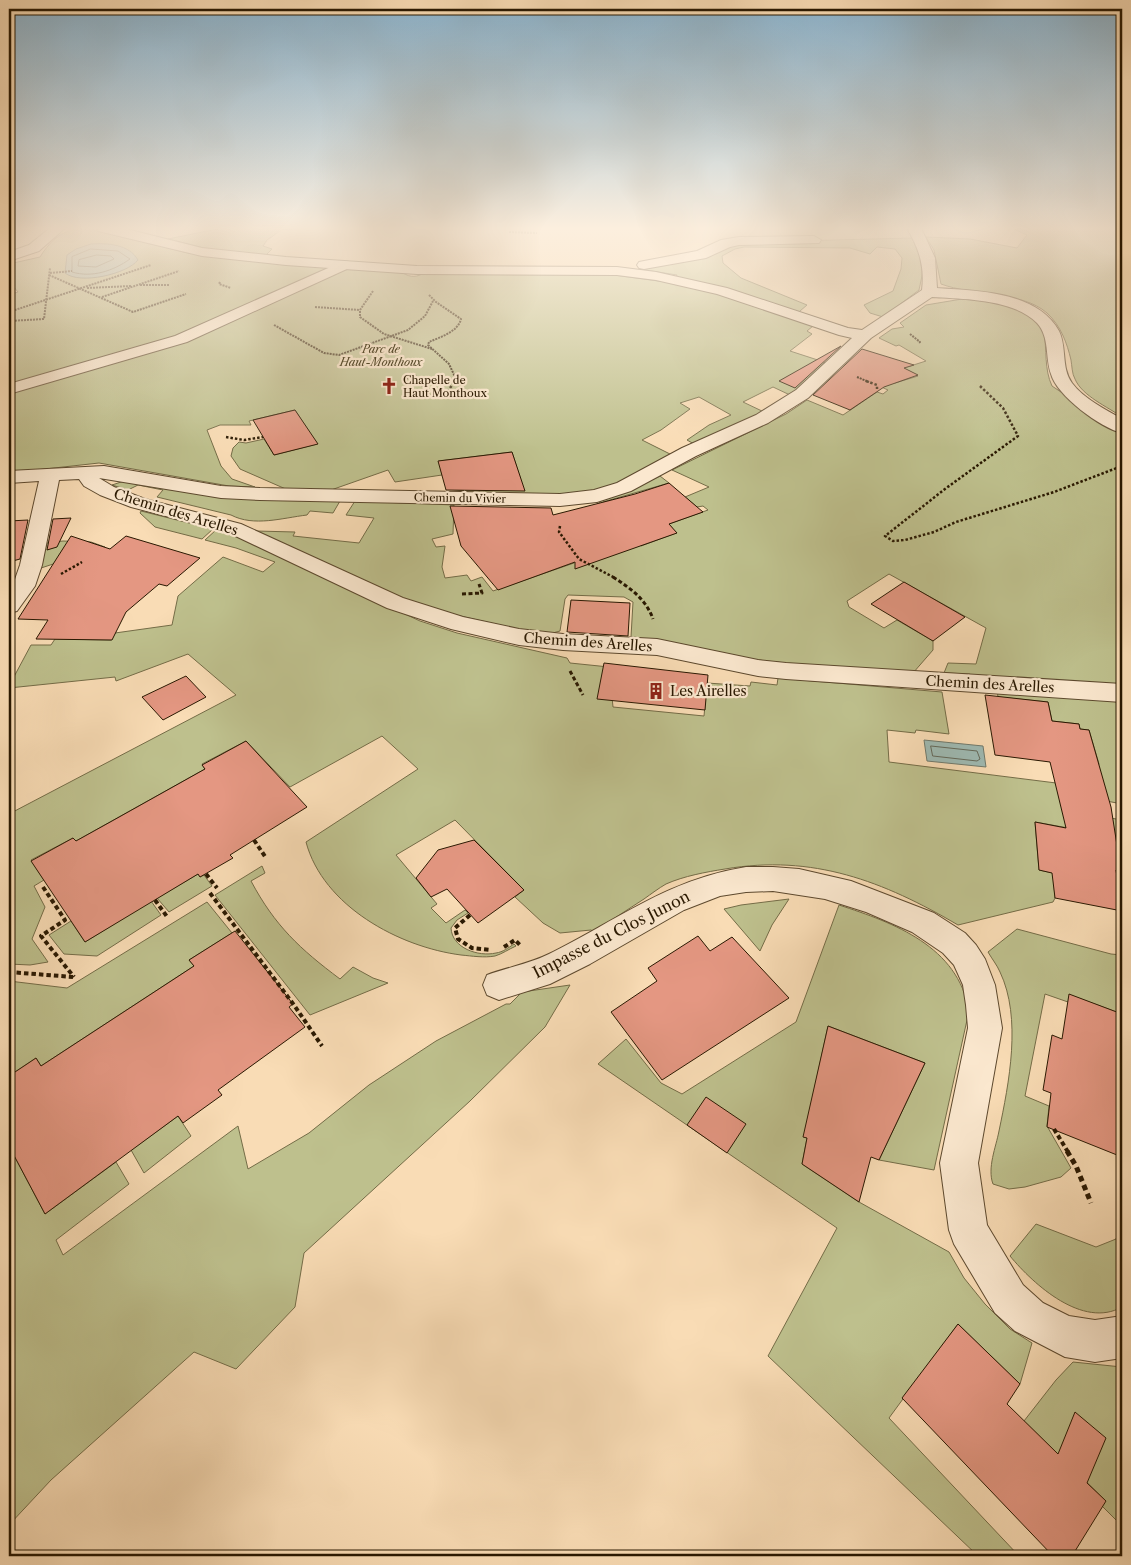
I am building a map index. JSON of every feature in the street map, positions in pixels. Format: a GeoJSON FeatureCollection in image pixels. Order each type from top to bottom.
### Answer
{"type":"FeatureCollection","features":[{"type":"Feature","properties":{"kind":"street"},"geometry":{"type":"LineString","coordinates":[[9,389],[181,339],[265,301]]}},
{"type":"Feature","properties":{"kind":"street"},"geometry":{"type":"LineString","coordinates":[[750,301],[845,332],[865,335]]}},
{"type":"Feature","properties":{"kind":"street","name":"Chemin du Vivier"},"geometry":{"type":"LineString","coordinates":[[9,477],[84,472],[112,473],[221,492],[260,494],[523,500],[588,498],[624,487],[689,452],[762,419],[802,394],[865,335],[916,301]]}},
{"type":"Feature","properties":{"kind":"street"},"geometry":{"type":"LineString","coordinates":[[1005,301],[1030,311],[1040,318],[1052,334],[1060,379],[1067,388],[1122,427]]}},
{"type":"Feature","properties":{"kind":"street","name":"Chemin des Arelles"},"geometry":{"type":"LineString","coordinates":[[84,472],[91,482],[107,491],[138,502],[234,528],[395,603],[459,624],[528,638],[657,647],[776,670],[899,680],[971,682],[1122,693]]}},
{"type":"Feature","properties":{"kind":"street"},"geometry":{"type":"LineString","coordinates":[[9,606],[24,586],[31,565],[40,517],[51,474]]}},
{"type":"Feature","properties":{"kind":"street","name":"Impasse du Clos Junon"},"geometry":{"type":"LineString","coordinates":[[500,985],[538,975],[666,905],[694,892],[733,882],[766,878],[794,880],[826,886],[860,895],[929,925],[957,944],[969,959],[980,983],[984,1006],[986,1028],[960,1163],[968,1230],[1009,1298],[1029,1317],[1065,1336],[1096,1341],[1122,1337]]}},
{"type":"Feature","properties":{"kind":"path"},"geometry":{"type":"LineString","coordinates":[[9,312],[42,301]]}},
{"type":"Feature","properties":{"kind":"path"},"geometry":{"type":"LineString","coordinates":[[110,301],[133,312],[165,301]]}},
{"type":"Feature","properties":{"kind":"path"},"geometry":{"type":"LineString","coordinates":[[365,301],[360,310],[360,317],[363,321],[381,333],[403,342],[433,349]]}},
{"type":"Feature","properties":{"kind":"path"},"geometry":{"type":"LineString","coordinates":[[272,321],[279,329],[324,353],[339,355],[408,330],[418,324],[425,316],[433,301]]}},
{"type":"Feature","properties":{"kind":"path"},"geometry":{"type":"LineString","coordinates":[[406,379],[415,375],[431,396],[443,393],[452,387],[456,379],[456,373],[428,345],[430,342],[449,333],[460,324],[461,319],[448,308],[433,301]]}},
{"type":"Feature","properties":{"kind":"path"},"geometry":{"type":"LineString","coordinates":[[312,306],[360,310]]}},
{"type":"Feature","properties":{"kind":"path"},"geometry":{"type":"LineString","coordinates":[[980,386],[999,402],[1012,419],[1018,436],[945,489],[885,536],[893,541],[905,540],[934,532],[956,522],[1054,492],[1122,466]]}},
{"type":"Feature","properties":{"kind":"path"},"geometry":{"type":"LineString","coordinates":[[226,436],[244,440],[263,437]]}},
{"type":"Feature","properties":{"kind":"path"},"geometry":{"type":"LineString","coordinates":[[561,520],[559,532],[570,550],[583,562],[607,573],[635,594],[651,610],[657,647]]}},
{"type":"Feature","properties":{"kind":"path"},"geometry":{"type":"LineString","coordinates":[[254,840],[266,858]]}},
{"type":"Feature","properties":{"kind":"path"},"geometry":{"type":"LineString","coordinates":[[206,874],[217,888]]}},
{"type":"Feature","properties":{"kind":"path"},"geometry":{"type":"LineString","coordinates":[[9,972],[74,977],[41,936],[65,920],[43,887]]}},
{"type":"Feature","properties":{"kind":"path"},"geometry":{"type":"LineString","coordinates":[[210,893],[294,1005],[322,1046]]}},
{"type":"Feature","properties":{"kind":"path"},"geometry":{"type":"LineString","coordinates":[[155,900],[168,918]]}},
{"type":"Feature","properties":{"kind":"path"},"geometry":{"type":"LineString","coordinates":[[470,915],[455,928],[454,935],[457,939],[478,950],[496,950],[508,944]]}},
{"type":"Feature","properties":{"kind":"path"},"geometry":{"type":"LineString","coordinates":[[1054,1129],[1076,1166],[1091,1203]]}},
{"type":"Feature","properties":{"kind":"green space","name":"Parc de Haut-Monthoux"},"geometry":{"type":"Polygon","coordinates":[[[9,301],[797,301],[807,305],[793,317],[813,326],[807,331],[812,334],[790,351],[827,363],[790,395],[773,387],[743,402],[764,412],[694,444],[687,440],[709,425],[731,415],[699,397],[680,403],[690,409],[661,430],[642,440],[670,454],[668,459],[625,480],[586,492],[557,495],[447,492],[522,484],[512,452],[439,461],[442,475],[395,482],[388,470],[331,490],[288,490],[240,469],[231,456],[233,448],[239,442],[246,443],[264,439],[274,455],[317,444],[295,410],[249,421],[251,425],[220,425],[207,430],[221,466],[232,479],[255,487],[229,486],[99,463],[9,473],[9,301]]]}},
{"type":"Feature","properties":{"kind":"green space"},"geometry":{"type":"Polygon","coordinates":[[[872,301],[904,301],[883,317],[870,313],[864,305],[872,301]]]}},
{"type":"Feature","properties":{"kind":"green space"},"geometry":{"type":"Polygon","coordinates":[[[950,301],[983,301],[1009,306],[1032,316],[1040,323],[1044,332],[1049,380],[1052,386],[1122,433],[1122,804],[1091,798],[1093,815],[1122,820],[1122,886],[1119,885],[1117,870],[1121,870],[1117,846],[1074,829],[1035,822],[1039,870],[1053,873],[1055,898],[1053,902],[958,925],[902,896],[875,884],[846,875],[788,865],[757,865],[718,870],[680,879],[666,884],[594,932],[591,930],[560,933],[543,923],[515,897],[524,890],[455,820],[396,855],[437,904],[431,908],[446,923],[465,910],[468,913],[457,920],[451,928],[452,935],[461,946],[474,952],[489,954],[501,952],[514,944],[516,946],[495,956],[461,955],[413,943],[389,933],[367,920],[346,904],[329,886],[315,865],[306,842],[418,769],[382,736],[290,787],[246,741],[202,764],[205,769],[76,841],[73,838],[31,860],[44,880],[34,886],[45,907],[32,939],[48,962],[30,965],[9,964],[9,814],[236,695],[188,654],[116,681],[115,677],[9,688],[9,686],[31,645],[51,645],[55,639],[111,640],[115,633],[172,625],[178,596],[223,557],[263,572],[275,562],[236,548],[205,540],[216,530],[235,535],[420,621],[457,633],[567,658],[570,663],[609,667],[613,707],[704,716],[707,683],[750,686],[751,682],[777,685],[778,678],[942,692],[949,734],[916,730],[915,733],[887,730],[889,762],[1088,787],[1099,764],[1089,730],[1080,729],[1079,724],[1052,721],[1048,702],[998,697],[997,690],[983,689],[970,674],[944,673],[948,663],[976,664],[986,628],[889,574],[847,601],[849,607],[884,628],[897,620],[933,641],[933,650],[913,673],[818,666],[746,658],[710,653],[631,637],[633,602],[624,597],[568,595],[565,599],[560,631],[549,634],[530,632],[434,610],[395,597],[255,533],[256,531],[295,532],[293,536],[359,543],[374,518],[346,515],[355,501],[454,505],[453,534],[432,539],[436,547],[445,546],[442,567],[445,578],[467,575],[471,581],[482,577],[493,591],[574,563],[552,539],[631,535],[641,546],[676,533],[669,524],[708,510],[703,506],[697,507],[685,497],[709,487],[672,470],[786,414],[807,400],[843,415],[877,392],[883,394],[888,390],[868,381],[882,375],[895,383],[918,376],[904,368],[926,361],[899,345],[896,346],[879,338],[892,329],[904,327],[900,323],[926,305],[950,301]]]}},
{"type":"Feature","properties":{"kind":"green space"},"geometry":{"type":"Polygon","coordinates":[[[1024,301],[1122,301],[1122,417],[1089,396],[1078,385],[1073,375],[1071,360],[1063,335],[1056,323],[1037,306],[1024,301]]]}},
{"type":"Feature","properties":{"kind":"green space"},"geometry":{"type":"Polygon","coordinates":[[[660,476],[669,483],[603,502],[615,520],[598,501],[628,491],[660,476]]]}},
{"type":"Feature","properties":{"kind":"green space"},"geometry":{"type":"Polygon","coordinates":[[[124,481],[340,501],[333,513],[310,511],[307,515],[259,521],[240,519],[231,515],[157,497],[163,490],[138,485],[128,490],[112,485],[124,481]]]}},
{"type":"Feature","properties":{"kind":"green space"},"geometry":{"type":"Polygon","coordinates":[[[141,511],[213,529],[202,539],[155,527],[140,513],[141,511]]]}},
{"type":"Feature","properties":{"kind":"green space"},"geometry":{"type":"Polygon","coordinates":[[[63,541],[91,542],[105,547],[38,569],[47,543],[63,541]]]}},
{"type":"Feature","properties":{"kind":"green space"},"geometry":{"type":"Polygon","coordinates":[[[262,866],[265,873],[251,881],[269,911],[301,947],[340,979],[353,967],[373,978],[388,983],[310,1015],[215,895],[262,866]]]}},
{"type":"Feature","properties":{"kind":"green space"},"geometry":{"type":"Polygon","coordinates":[[[198,874],[200,877],[204,875],[212,886],[169,912],[157,898],[198,874]]]}},
{"type":"Feature","properties":{"kind":"green space"},"geometry":{"type":"Polygon","coordinates":[[[789,899],[772,925],[760,951],[724,909],[741,905],[789,899]]]}},
{"type":"Feature","properties":{"kind":"green space"},"geometry":{"type":"Polygon","coordinates":[[[151,901],[161,915],[97,956],[64,954],[49,935],[71,921],[85,942],[151,901]]]}},
{"type":"Feature","properties":{"kind":"green space"},"geometry":{"type":"Polygon","coordinates":[[[207,902],[232,933],[189,960],[194,966],[41,1066],[36,1058],[9,1076],[9,981],[67,988],[207,902]]]}},
{"type":"Feature","properties":{"kind":"green space"},"geometry":{"type":"Polygon","coordinates":[[[839,905],[901,929],[920,940],[938,954],[952,970],[963,989],[969,1011],[934,1170],[879,1160],[925,1063],[828,1026],[804,1137],[807,1138],[802,1164],[859,1202],[949,1252],[964,1278],[985,1304],[1010,1329],[1032,1343],[1020,1384],[958,1324],[889,1418],[1019,1556],[978,1556],[768,1356],[837,1228],[598,1064],[626,1039],[661,1083],[682,1094],[796,1022],[839,905]]]}},
{"type":"Feature","properties":{"kind":"green space"},"geometry":{"type":"Polygon","coordinates":[[[1017,929],[1111,954],[1122,955],[1122,1014],[1070,995],[1068,1002],[1045,994],[1025,1096],[1049,1106],[1047,1126],[1071,1168],[1061,1177],[1025,1187],[1009,1189],[993,1184],[991,1171],[1010,1072],[1012,1051],[1011,1009],[1007,990],[1000,972],[988,952],[1017,929]]]}},
{"type":"Feature","properties":{"kind":"green space"},"geometry":{"type":"Polygon","coordinates":[[[570,985],[545,1027],[470,1101],[304,1253],[295,1307],[236,1369],[194,1352],[51,1480],[9,1525],[9,1146],[45,1214],[116,1162],[129,1184],[56,1240],[63,1255],[238,1126],[248,1169],[309,1133],[369,1085],[436,1041],[506,1004],[510,1004],[522,992],[570,985]]]}},
{"type":"Feature","properties":{"kind":"green space"},"geometry":{"type":"Polygon","coordinates":[[[178,1116],[191,1136],[144,1173],[131,1150],[178,1116]]]}},
{"type":"Feature","properties":{"kind":"green space"},"geometry":{"type":"Polygon","coordinates":[[[1122,1223],[1122,1307],[1107,1312],[1091,1312],[1060,1301],[1032,1279],[1010,1256],[1036,1224],[1096,1247],[1116,1239],[1122,1223]]]}},
{"type":"Feature","properties":{"kind":"green space"},"geometry":{"type":"Polygon","coordinates":[[[1073,1362],[1122,1367],[1122,1520],[1117,1521],[1102,1506],[1105,1500],[1024,1421],[1056,1380],[1073,1362]]]}},
{"type":"Feature","properties":{"kind":"water"},"geometry":{"type":"Polygon","coordinates":[[[924,740],[983,746],[986,767],[927,761],[924,740]]]}},
{"type":"Feature","properties":{"kind":"building"},"geometry":{"type":"Polygon","coordinates":[[[841,346],[795,388],[779,381],[841,346]]]}},
{"type":"Feature","properties":{"kind":"building"},"geometry":{"type":"Polygon","coordinates":[[[862,349],[914,365],[904,368],[918,375],[884,387],[850,410],[813,395],[862,349]]]}},
{"type":"Feature","properties":{"kind":"building"},"geometry":{"type":"Polygon","coordinates":[[[295,410],[318,444],[274,455],[253,420],[295,410]]]}},
{"type":"Feature","properties":{"kind":"building"},"geometry":{"type":"Polygon","coordinates":[[[512,452],[525,491],[446,490],[438,461],[512,452]]]}},
{"type":"Feature","properties":{"kind":"building"},"geometry":{"type":"Polygon","coordinates":[[[669,483],[703,512],[669,524],[677,533],[575,569],[575,562],[498,590],[461,546],[450,506],[551,508],[553,515],[635,494],[669,483]]]}},
{"type":"Feature","properties":{"kind":"building"},"geometry":{"type":"Polygon","coordinates":[[[71,518],[57,547],[47,550],[53,519],[71,518]]]}},
{"type":"Feature","properties":{"kind":"building"},"geometry":{"type":"Polygon","coordinates":[[[28,520],[20,559],[9,562],[9,521],[28,520]]]}},
{"type":"Feature","properties":{"kind":"building"},"geometry":{"type":"Polygon","coordinates":[[[71,536],[110,549],[126,536],[200,558],[167,586],[159,584],[126,612],[112,640],[36,639],[48,620],[18,619],[71,536]]]}},
{"type":"Feature","properties":{"kind":"building"},"geometry":{"type":"Polygon","coordinates":[[[904,582],[965,617],[933,641],[871,604],[904,582]]]}},
{"type":"Feature","properties":{"kind":"building"},"geometry":{"type":"Polygon","coordinates":[[[571,600],[630,603],[628,636],[567,632],[571,600]]]}},
{"type":"Feature","properties":{"kind":"building","name":"Les Airelles"},"geometry":{"type":"Polygon","coordinates":[[[604,663],[708,675],[705,710],[597,699],[604,663]]]}},
{"type":"Feature","properties":{"kind":"building"},"geometry":{"type":"Polygon","coordinates":[[[186,676],[206,697],[163,720],[142,697],[186,676]]]}},
{"type":"Feature","properties":{"kind":"building"},"geometry":{"type":"Polygon","coordinates":[[[985,695],[1048,702],[1052,721],[1079,724],[1080,729],[1089,730],[1111,807],[1121,871],[1116,870],[1122,911],[1055,898],[1052,873],[1039,870],[1035,822],[1066,828],[1050,762],[995,755],[985,695]]]}},
{"type":"Feature","properties":{"kind":"building"},"geometry":{"type":"Polygon","coordinates":[[[246,741],[307,807],[230,855],[233,858],[200,877],[198,874],[85,942],[31,861],[73,838],[76,841],[112,821],[205,769],[202,765],[246,741]]]}},
{"type":"Feature","properties":{"kind":"building"},"geometry":{"type":"Polygon","coordinates":[[[474,840],[524,890],[478,923],[447,889],[431,897],[416,878],[438,850],[474,840]]]}},
{"type":"Feature","properties":{"kind":"building"},"geometry":{"type":"Polygon","coordinates":[[[235,931],[293,1004],[289,1007],[305,1027],[218,1090],[222,1095],[183,1123],[178,1116],[45,1214],[9,1146],[9,1076],[36,1058],[41,1066],[194,966],[189,960],[235,931]]]}},
{"type":"Feature","properties":{"kind":"building"},"geometry":{"type":"Polygon","coordinates":[[[698,936],[710,951],[732,937],[789,998],[662,1080],[611,1012],[657,981],[648,968],[698,936]]]}},
{"type":"Feature","properties":{"kind":"building"},"geometry":{"type":"Polygon","coordinates":[[[1069,994],[1122,1014],[1122,1157],[1047,1127],[1051,1093],[1043,1090],[1052,1035],[1062,1039],[1069,994]]]}},
{"type":"Feature","properties":{"kind":"building"},"geometry":{"type":"Polygon","coordinates":[[[828,1026],[925,1063],[879,1160],[871,1157],[859,1202],[802,1164],[807,1138],[803,1137],[828,1026]]]}},
{"type":"Feature","properties":{"kind":"building"},"geometry":{"type":"Polygon","coordinates":[[[706,1097],[746,1124],[727,1153],[687,1125],[706,1097]]]}},
{"type":"Feature","properties":{"kind":"building"},"geometry":{"type":"Polygon","coordinates":[[[958,1324],[1020,1384],[1007,1404],[1058,1454],[1075,1412],[1106,1438],[1087,1483],[1106,1501],[1072,1556],[1053,1556],[902,1398],[958,1324]]]}},
{"type":"Feature","properties":{"kind":"place","name":"Chapelle de Haut Monthoux"},"geometry":{"type":"Point","coordinates":[389,386]}},
{"type":"Feature","properties":{"kind":"place","name":"Les Airelles"},"geometry":{"type":"Point","coordinates":[656,691]}}]}
